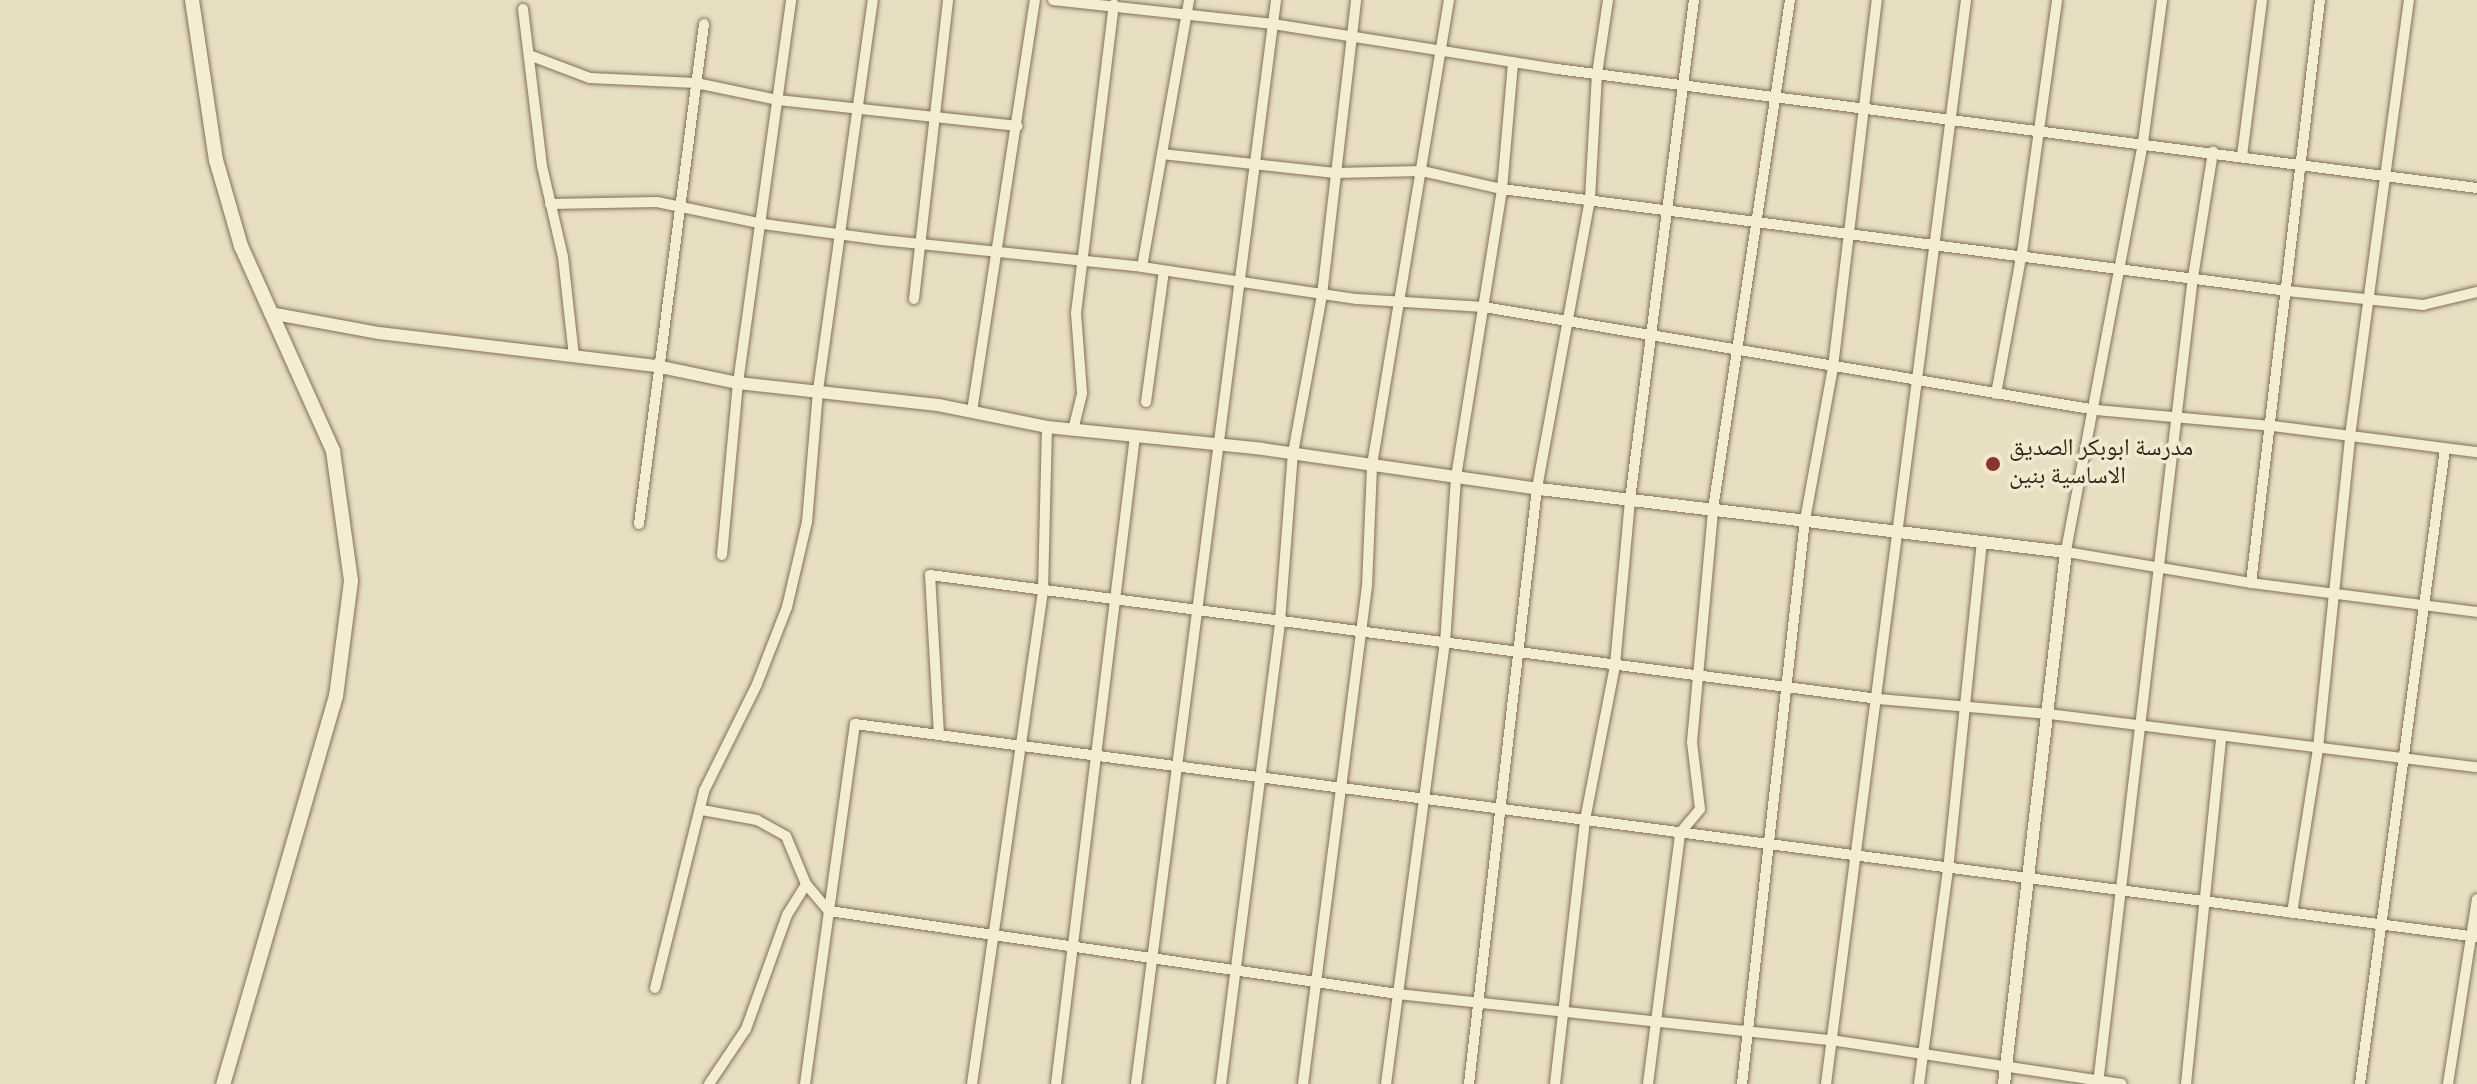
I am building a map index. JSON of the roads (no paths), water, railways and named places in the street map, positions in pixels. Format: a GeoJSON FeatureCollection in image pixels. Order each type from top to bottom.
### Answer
{"type":"FeatureCollection","features":[{"type":"Feature","properties":{"kind":"main road"},"geometry":{"type":"LineString","coordinates":[[192,0],[216,160],[241,246],[333,451],[351,581],[336,696],[223,1084]]}},
{"type":"Feature","properties":{"kind":"street"},"geometry":{"type":"LineString","coordinates":[[722,555],[738,383],[763,224],[791,0]]}},
{"type":"Feature","properties":{"kind":"street"},"geometry":{"type":"LineString","coordinates":[[655,988],[702,810],[704,791],[757,684],[787,607],[807,522],[818,390],[873,0]]}},
{"type":"Feature","properties":{"kind":"street"},"geometry":{"type":"LineString","coordinates":[[914,299],[948,0]]}},
{"type":"Feature","properties":{"kind":"street"},"geometry":{"type":"LineString","coordinates":[[972,411],[1000,253],[1035,0]]}},
{"type":"Feature","properties":{"kind":"street"},"geometry":{"type":"LineString","coordinates":[[1053,0],[1114,3],[1597,74],[2477,188]]}},
{"type":"Feature","properties":{"kind":"street"},"geometry":{"type":"LineString","coordinates":[[1142,267],[1189,0]]}},
{"type":"Feature","properties":{"kind":"street"},"geometry":{"type":"LineString","coordinates":[[1136,1084],[1193,609],[1241,283],[1276,0]]}},
{"type":"Feature","properties":{"kind":"street"},"geometry":{"type":"LineString","coordinates":[[1221,1084],[1257,777],[1280,621],[1293,453],[1322,295],[1356,0]]}},
{"type":"Feature","properties":{"kind":"street"},"geometry":{"type":"LineString","coordinates":[[1303,1084],[1361,632],[1372,465],[1402,302],[1449,0]]}},
{"type":"Feature","properties":{"kind":"street"},"geometry":{"type":"LineString","coordinates":[[1469,1084],[1537,488],[1590,199],[1597,74],[1608,0]]}},
{"type":"Feature","properties":{"kind":"street"},"geometry":{"type":"LineString","coordinates":[[1555,1084],[1585,820],[1615,665],[1630,500],[1654,338],[1694,0]]}},
{"type":"Feature","properties":{"kind":"street"},"geometry":{"type":"LineString","coordinates":[[1648,1084],[1680,833],[1700,809],[1692,742],[1701,676],[1713,509],[1761,220],[1773,96],[1790,0]]}},
{"type":"Feature","properties":{"kind":"street"},"geometry":{"type":"LineString","coordinates":[[1742,1084],[1772,845],[1805,520],[1833,367],[1877,0]]}},
{"type":"Feature","properties":{"kind":"street"},"geometry":{"type":"LineString","coordinates":[[1826,1084],[1878,699],[1895,531],[1932,242],[1966,0]]}},
{"type":"Feature","properties":{"kind":"street"},"geometry":{"type":"LineString","coordinates":[[1996,394],[2022,253],[2057,0]]}},
{"type":"Feature","properties":{"kind":"street"},"geometry":{"type":"LineString","coordinates":[[2004,1084],[2066,552],[2096,410],[2143,143],[2162,0]]}},
{"type":"Feature","properties":{"kind":"street"},"geometry":{"type":"LineString","coordinates":[[2242,156],[2262,0]]}},
{"type":"Feature","properties":{"kind":"street"},"geometry":{"type":"LineString","coordinates":[[2251,583],[2273,426],[2320,0]]}},
{"type":"Feature","properties":{"kind":"street"},"geometry":{"type":"LineString","coordinates":[[2292,913],[2318,748],[2331,595],[2350,436],[2388,176],[2409,0]]}},
{"type":"Feature","properties":{"kind":"street"},"geometry":{"type":"LineString","coordinates":[[1073,430],[1082,393],[1076,313],[1114,3]]}},
{"type":"Feature","properties":{"kind":"street"},"geometry":{"type":"LineString","coordinates":[[523,9],[550,204],[563,257],[574,356]]}},
{"type":"Feature","properties":{"kind":"street"},"geometry":{"type":"LineString","coordinates":[[639,524],[656,366],[681,206],[704,24]]}},
{"type":"Feature","properties":{"kind":"street"},"geometry":{"type":"LineString","coordinates":[[529,55],[590,78],[696,83],[778,100],[1018,126]]}},
{"type":"Feature","properties":{"kind":"street"},"geometry":{"type":"LineString","coordinates":[[1386,1084],[1445,643],[1456,477],[1502,189],[1513,62]]}},
{"type":"Feature","properties":{"kind":"street"},"geometry":{"type":"LineString","coordinates":[[2098,1082],[2137,727],[2162,569],[2193,277],[2213,152]]}},
{"type":"Feature","properties":{"kind":"street"},"geometry":{"type":"LineString","coordinates":[[1162,154],[1335,173],[1422,171],[1502,189],[2022,253],[2287,291],[2423,305],[2477,292]]}},
{"type":"Feature","properties":{"kind":"street"},"geometry":{"type":"LineString","coordinates":[[550,204],[681,206],[763,224],[1142,267],[1322,295],[1484,307],[1569,324],[2096,410],[2273,426],[2477,452]]}},
{"type":"Feature","properties":{"kind":"street"},"geometry":{"type":"LineString","coordinates":[[1146,402],[1164,271]]}},
{"type":"Feature","properties":{"kind":"street"},"geometry":{"type":"LineString","coordinates":[[270,313],[379,333],[656,366],[738,383],[818,390],[972,411],[1047,427],[1293,453],[1630,500],[2066,552],[2331,595],[2477,612]]}},
{"type":"Feature","properties":{"kind":"street"},"geometry":{"type":"LineString","coordinates":[[972,1084],[1043,590],[1047,427]]}},
{"type":"Feature","properties":{"kind":"street"},"geometry":{"type":"LineString","coordinates":[[1056,1084],[1118,600],[1135,436]]}},
{"type":"Feature","properties":{"kind":"street"},"geometry":{"type":"LineString","coordinates":[[2360,1084],[2445,449]]}},
{"type":"Feature","properties":{"kind":"street"},"geometry":{"type":"LineString","coordinates":[[1919,1084],[1948,870],[1982,542]]}},
{"type":"Feature","properties":{"kind":"street"},"geometry":{"type":"LineString","coordinates":[[939,735],[930,575],[1788,688],[2049,714],[2477,767]]}},
{"type":"Feature","properties":{"kind":"street"},"geometry":{"type":"LineString","coordinates":[[805,1084],[855,724],[2118,893],[2475,937]]}},
{"type":"Feature","properties":{"kind":"street"},"geometry":{"type":"LineString","coordinates":[[2186,1084],[2221,737]]}},
{"type":"Feature","properties":{"kind":"street"},"geometry":{"type":"LineString","coordinates":[[702,810],[757,820],[786,836],[806,884],[829,911],[1398,994],[1831,1040],[2122,1084]]}},
{"type":"Feature","properties":{"kind":"street"},"geometry":{"type":"LineString","coordinates":[[709,1084],[746,1029],[787,915],[806,884]]}},
{"type":"Feature","properties":{"kind":"street"},"geometry":{"type":"LineString","coordinates":[[2448,1084],[2475,937],[2477,899]]}},
{"type":"Feature","properties":{"kind":"place","name":"مدرسة ابوبكر الصديق الاساسية بنين"},"geometry":{"type":"Point","coordinates":[1993,464]}}]}
